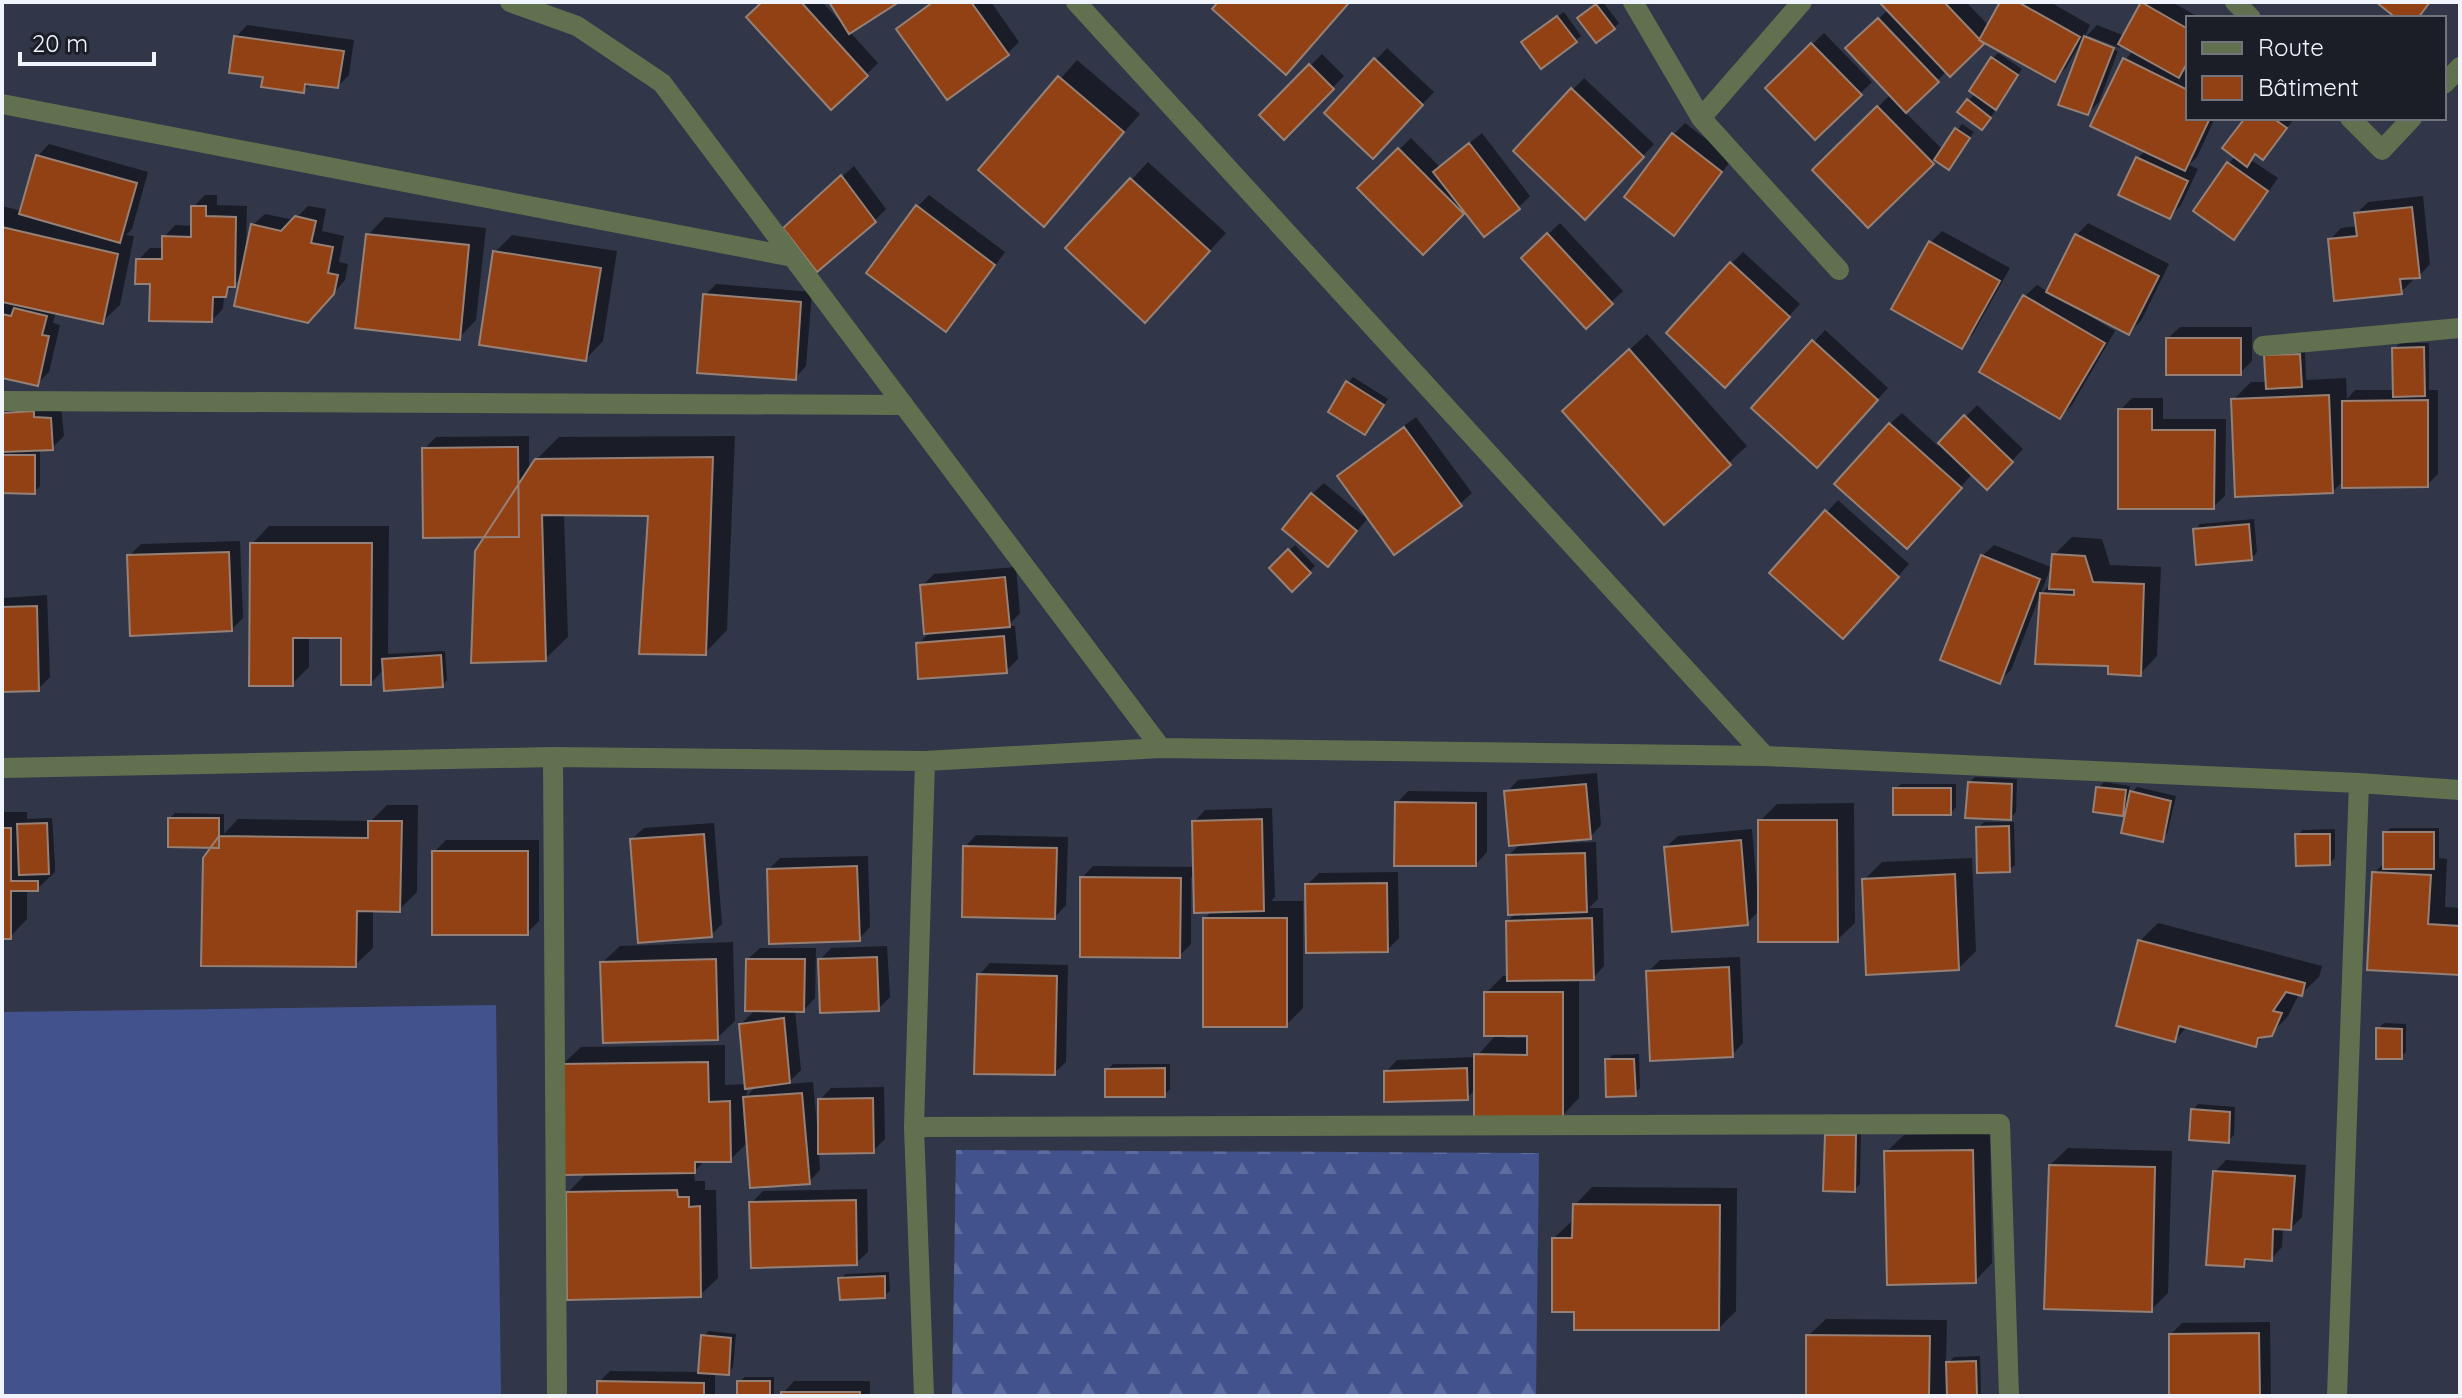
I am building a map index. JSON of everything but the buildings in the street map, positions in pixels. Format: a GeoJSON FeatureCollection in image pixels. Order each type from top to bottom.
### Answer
{"type":"FeatureCollection","features":[{"type":"Feature","properties":{"kind":"street"},"geometry":{"type":"LineString","coordinates":[[510,2],[577,26],[662,83],[1161,748]]}},
{"type":"Feature","properties":{"kind":"street"},"geometry":{"type":"LineString","coordinates":[[1076,2],[1765,756]]}},
{"type":"Feature","properties":{"kind":"street"},"geometry":{"type":"LineString","coordinates":[[1633,2],[1701,118],[1839,270]]}},
{"type":"Feature","properties":{"kind":"street"},"geometry":{"type":"LineString","coordinates":[[1701,118],[1802,2]]}},
{"type":"Feature","properties":{"kind":"street"},"geometry":{"type":"LineString","coordinates":[[2446,82],[2460,67]]}},
{"type":"Feature","properties":{"kind":"street"},"geometry":{"type":"LineString","coordinates":[[2,104],[793,257]]}},
{"type":"Feature","properties":{"kind":"street"},"geometry":{"type":"LineString","coordinates":[[2352,120],[2382,150],[2410,120]]}},
{"type":"Feature","properties":{"kind":"street"},"geometry":{"type":"LineString","coordinates":[[2263,346],[2460,328]]}},
{"type":"Feature","properties":{"kind":"street"},"geometry":{"type":"LineString","coordinates":[[2,401],[904,405]]}},
{"type":"Feature","properties":{"kind":"street"},"geometry":{"type":"LineString","coordinates":[[2,768],[553,757],[925,761],[1161,748],[1765,756],[2460,790]]}},
{"type":"Feature","properties":{"kind":"street"},"geometry":{"type":"LineString","coordinates":[[553,757],[557,1396]]}},
{"type":"Feature","properties":{"kind":"street"},"geometry":{"type":"LineString","coordinates":[[924,1396],[914,1127],[925,761]]}},
{"type":"Feature","properties":{"kind":"street"},"geometry":{"type":"LineString","coordinates":[[2337,1396],[2359,783]]}},
{"type":"Feature","properties":{"kind":"street"},"geometry":{"type":"LineString","coordinates":[[914,1127],[2000,1124],[2009,1396]]}},
{"type":"Feature","properties":{"kind":"green space"},"geometry":{"type":"Polygon","coordinates":[[[496,1005],[501,1396],[2,1396],[2,1012],[496,1005]]]}},
{"type":"Feature","properties":{"kind":"green space"},"geometry":{"type":"Polygon","coordinates":[[[956,1150],[1539,1153],[1536,1396],[952,1396],[956,1150]]]}}]}
